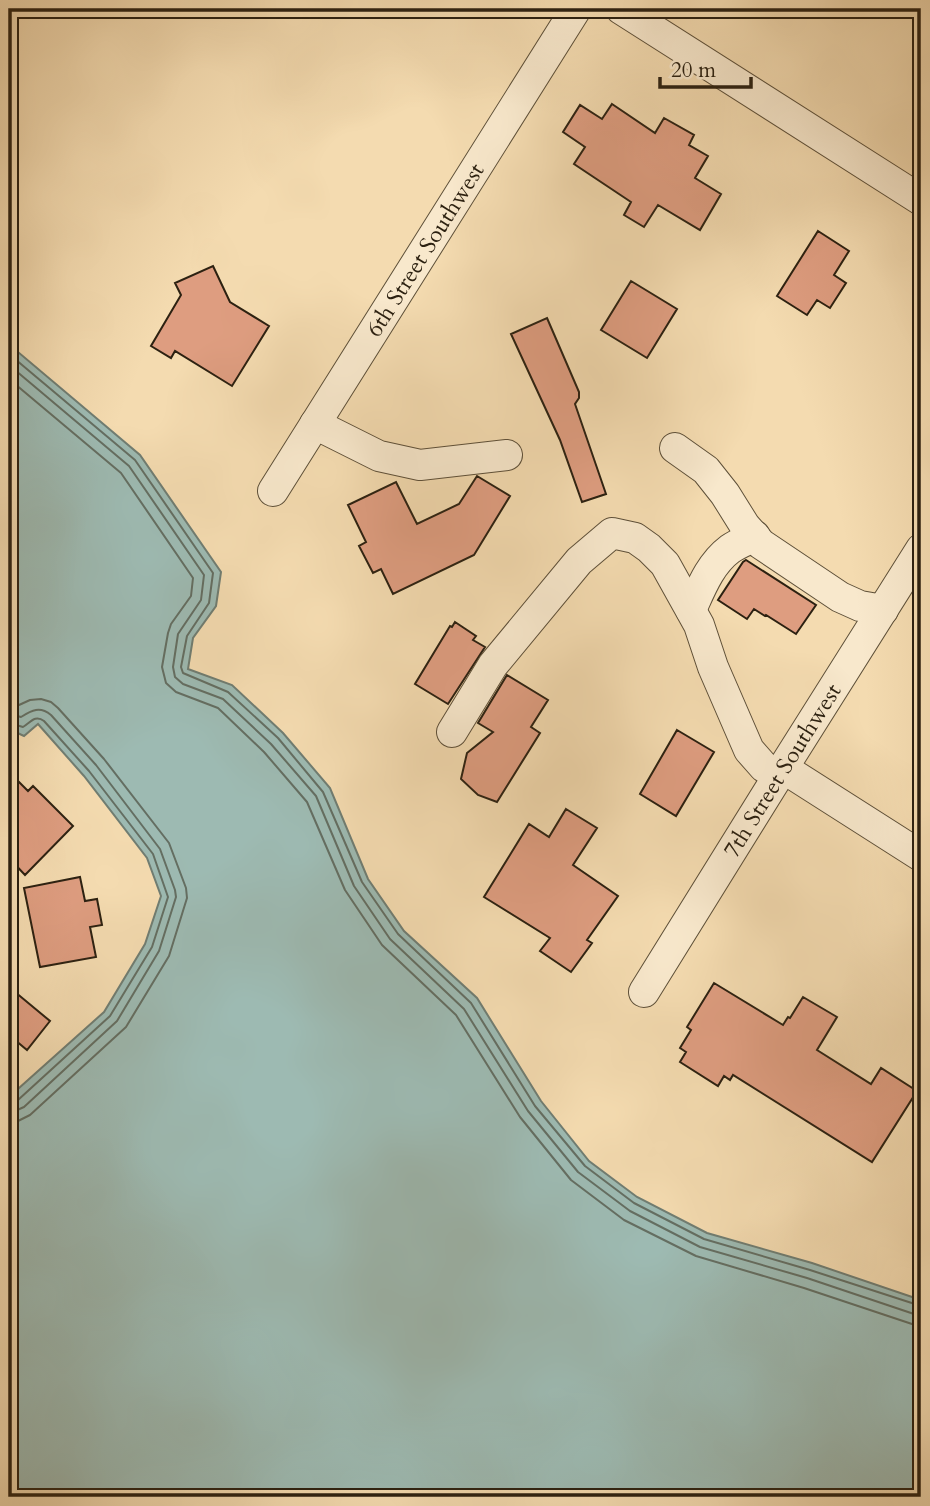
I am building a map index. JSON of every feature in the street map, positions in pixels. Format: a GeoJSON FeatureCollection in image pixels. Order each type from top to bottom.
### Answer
{"type":"FeatureCollection","features":[{"type":"Feature","properties":{"kind":"street","name":"6th Street Southwest"},"geometry":{"type":"LineString","coordinates":[[273,491],[576,9]]}},
{"type":"Feature","properties":{"kind":"street"},"geometry":{"type":"LineString","coordinates":[[621,9],[921,201]]}},
{"type":"Feature","properties":{"kind":"street"},"geometry":{"type":"LineString","coordinates":[[315,424],[379,456],[420,465],[507,454]]}},
{"type":"Feature","properties":{"kind":"street"},"geometry":{"type":"LineString","coordinates":[[675,448],[706,470],[745,526],[761,544],[840,597],[860,606],[883,610]]}},
{"type":"Feature","properties":{"kind":"street"},"geometry":{"type":"LineString","coordinates":[[452,732],[493,665],[579,562],[612,533],[635,538],[665,564],[691,610],[749,750],[764,767],[780,772],[921,856]]}},
{"type":"Feature","properties":{"kind":"street"},"geometry":{"type":"LineString","coordinates":[[691,610],[716,563],[731,549],[754,536]]}},
{"type":"Feature","properties":{"kind":"street","name":"7th Street Southwest"},"geometry":{"type":"LineString","coordinates":[[644,992],[921,549]]}},
{"type":"Feature","properties":{"kind":"water"},"geometry":{"type":"Polygon","coordinates":[[[9,340],[12,347],[140,455],[221,572],[216,606],[193,638],[188,669],[232,685],[283,733],[330,788],[368,879],[404,931],[477,998],[541,1101],[589,1161],[637,1197],[707,1233],[812,1263],[921,1300],[921,1497],[9,1497],[9,1097],[104,1012],[145,944],[161,896],[147,858],[84,776],[38,724],[24,736],[9,729],[9,340]]]}},
{"type":"Feature","properties":{"kind":"building"},"geometry":{"type":"Polygon","coordinates":[[[612,104],[655,133],[664,118],[694,135],[689,145],[708,156],[695,178],[721,194],[700,230],[658,205],[644,227],[624,215],[631,202],[574,164],[585,147],[563,132],[580,105],[602,119],[612,104]]]}},
{"type":"Feature","properties":{"kind":"building"},"geometry":{"type":"Polygon","coordinates":[[[818,231],[849,251],[834,275],[846,283],[830,308],[817,300],[807,315],[777,296],[818,231]]]}},
{"type":"Feature","properties":{"kind":"building"},"geometry":{"type":"Polygon","coordinates":[[[213,266],[230,302],[269,326],[232,386],[175,351],[171,358],[151,346],[181,295],[175,283],[213,266]]]}},
{"type":"Feature","properties":{"kind":"building"},"geometry":{"type":"Polygon","coordinates":[[[631,281],[677,309],[647,358],[601,330],[631,281]]]}},
{"type":"Feature","properties":{"kind":"building"},"geometry":{"type":"Polygon","coordinates":[[[547,318],[579,392],[575,404],[606,494],[582,502],[560,440],[511,334],[547,318]]]}},
{"type":"Feature","properties":{"kind":"building"},"geometry":{"type":"Polygon","coordinates":[[[477,476],[510,496],[474,555],[393,594],[381,569],[373,573],[359,546],[366,542],[348,505],[396,482],[417,524],[459,504],[477,476]]]}},
{"type":"Feature","properties":{"kind":"building"},"geometry":{"type":"Polygon","coordinates":[[[746,560],[816,605],[796,634],[754,609],[747,619],[718,600],[746,560]]]}},
{"type":"Feature","properties":{"kind":"building"},"geometry":{"type":"Polygon","coordinates":[[[455,622],[476,636],[473,640],[485,647],[448,704],[415,684],[455,622]]]}},
{"type":"Feature","properties":{"kind":"building"},"geometry":{"type":"Polygon","coordinates":[[[507,675],[548,700],[531,727],[540,733],[497,802],[478,795],[461,779],[467,753],[493,732],[478,723],[507,675]]]}},
{"type":"Feature","properties":{"kind":"building"},"geometry":{"type":"Polygon","coordinates":[[[677,730],[714,752],[676,816],[640,794],[677,730]]]}},
{"type":"Feature","properties":{"kind":"building"},"geometry":{"type":"Polygon","coordinates":[[[9,772],[28,791],[33,786],[73,826],[25,875],[9,858],[9,772]]]}},
{"type":"Feature","properties":{"kind":"building"},"geometry":{"type":"Polygon","coordinates":[[[566,809],[597,828],[573,865],[618,896],[587,940],[592,943],[571,972],[540,951],[550,938],[484,897],[529,824],[549,837],[566,809]]]}},
{"type":"Feature","properties":{"kind":"building"},"geometry":{"type":"Polygon","coordinates":[[[80,877],[85,901],[97,899],[102,925],[90,927],[96,957],[40,967],[24,888],[80,877]]]}},
{"type":"Feature","properties":{"kind":"building"},"geometry":{"type":"Polygon","coordinates":[[[714,983],[783,1025],[803,997],[837,1017],[817,1050],[871,1084],[881,1068],[917,1091],[872,1162],[733,1075],[730,1080],[724,1076],[718,1086],[680,1062],[686,1052],[680,1048],[691,1030],[687,1027],[714,983]]]}},
{"type":"Feature","properties":{"kind":"building"},"geometry":{"type":"Polygon","coordinates":[[[9,987],[50,1021],[27,1050],[9,1035],[9,987]]]}}]}
